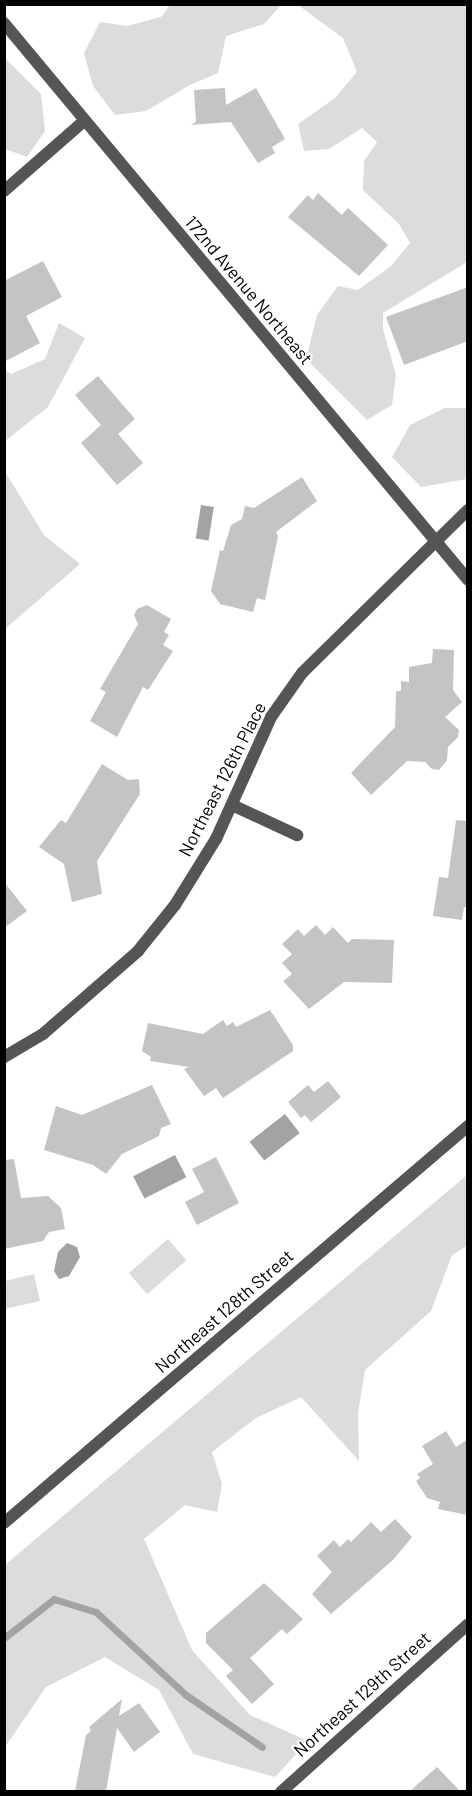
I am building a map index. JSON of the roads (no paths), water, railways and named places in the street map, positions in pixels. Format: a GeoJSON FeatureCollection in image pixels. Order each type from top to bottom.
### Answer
{"type":"FeatureCollection","features":[{"type":"Feature","properties":{"kind":"street","name":"172nd Avenue Northeast"},"geometry":{"type":"LineString","coordinates":[[4,23],[468,580]]}},
{"type":"Feature","properties":{"kind":"street"},"geometry":{"type":"LineString","coordinates":[[4,191],[84,121]]}},
{"type":"Feature","properties":{"kind":"street","name":"Northeast 126th Place"},"geometry":{"type":"LineString","coordinates":[[4,1057],[43,1034],[138,951],[175,904],[216,839],[271,717],[302,673],[468,510]]}},
{"type":"Feature","properties":{"kind":"street"},"geometry":{"type":"LineString","coordinates":[[232,805],[297,836]]}},
{"type":"Feature","properties":{"kind":"street","name":"Northeast 128th Street"},"geometry":{"type":"LineString","coordinates":[[4,1523],[468,1126]]}},
{"type":"Feature","properties":{"kind":"street","name":"Northeast 129th Street"},"geometry":{"type":"LineString","coordinates":[[281,1791],[468,1624]]}},
{"type":"Feature","properties":{"kind":"waterway"},"geometry":{"type":"LineString","coordinates":[[4,1638],[54,1599],[96,1612],[186,1695],[262,1747]]}}]}
